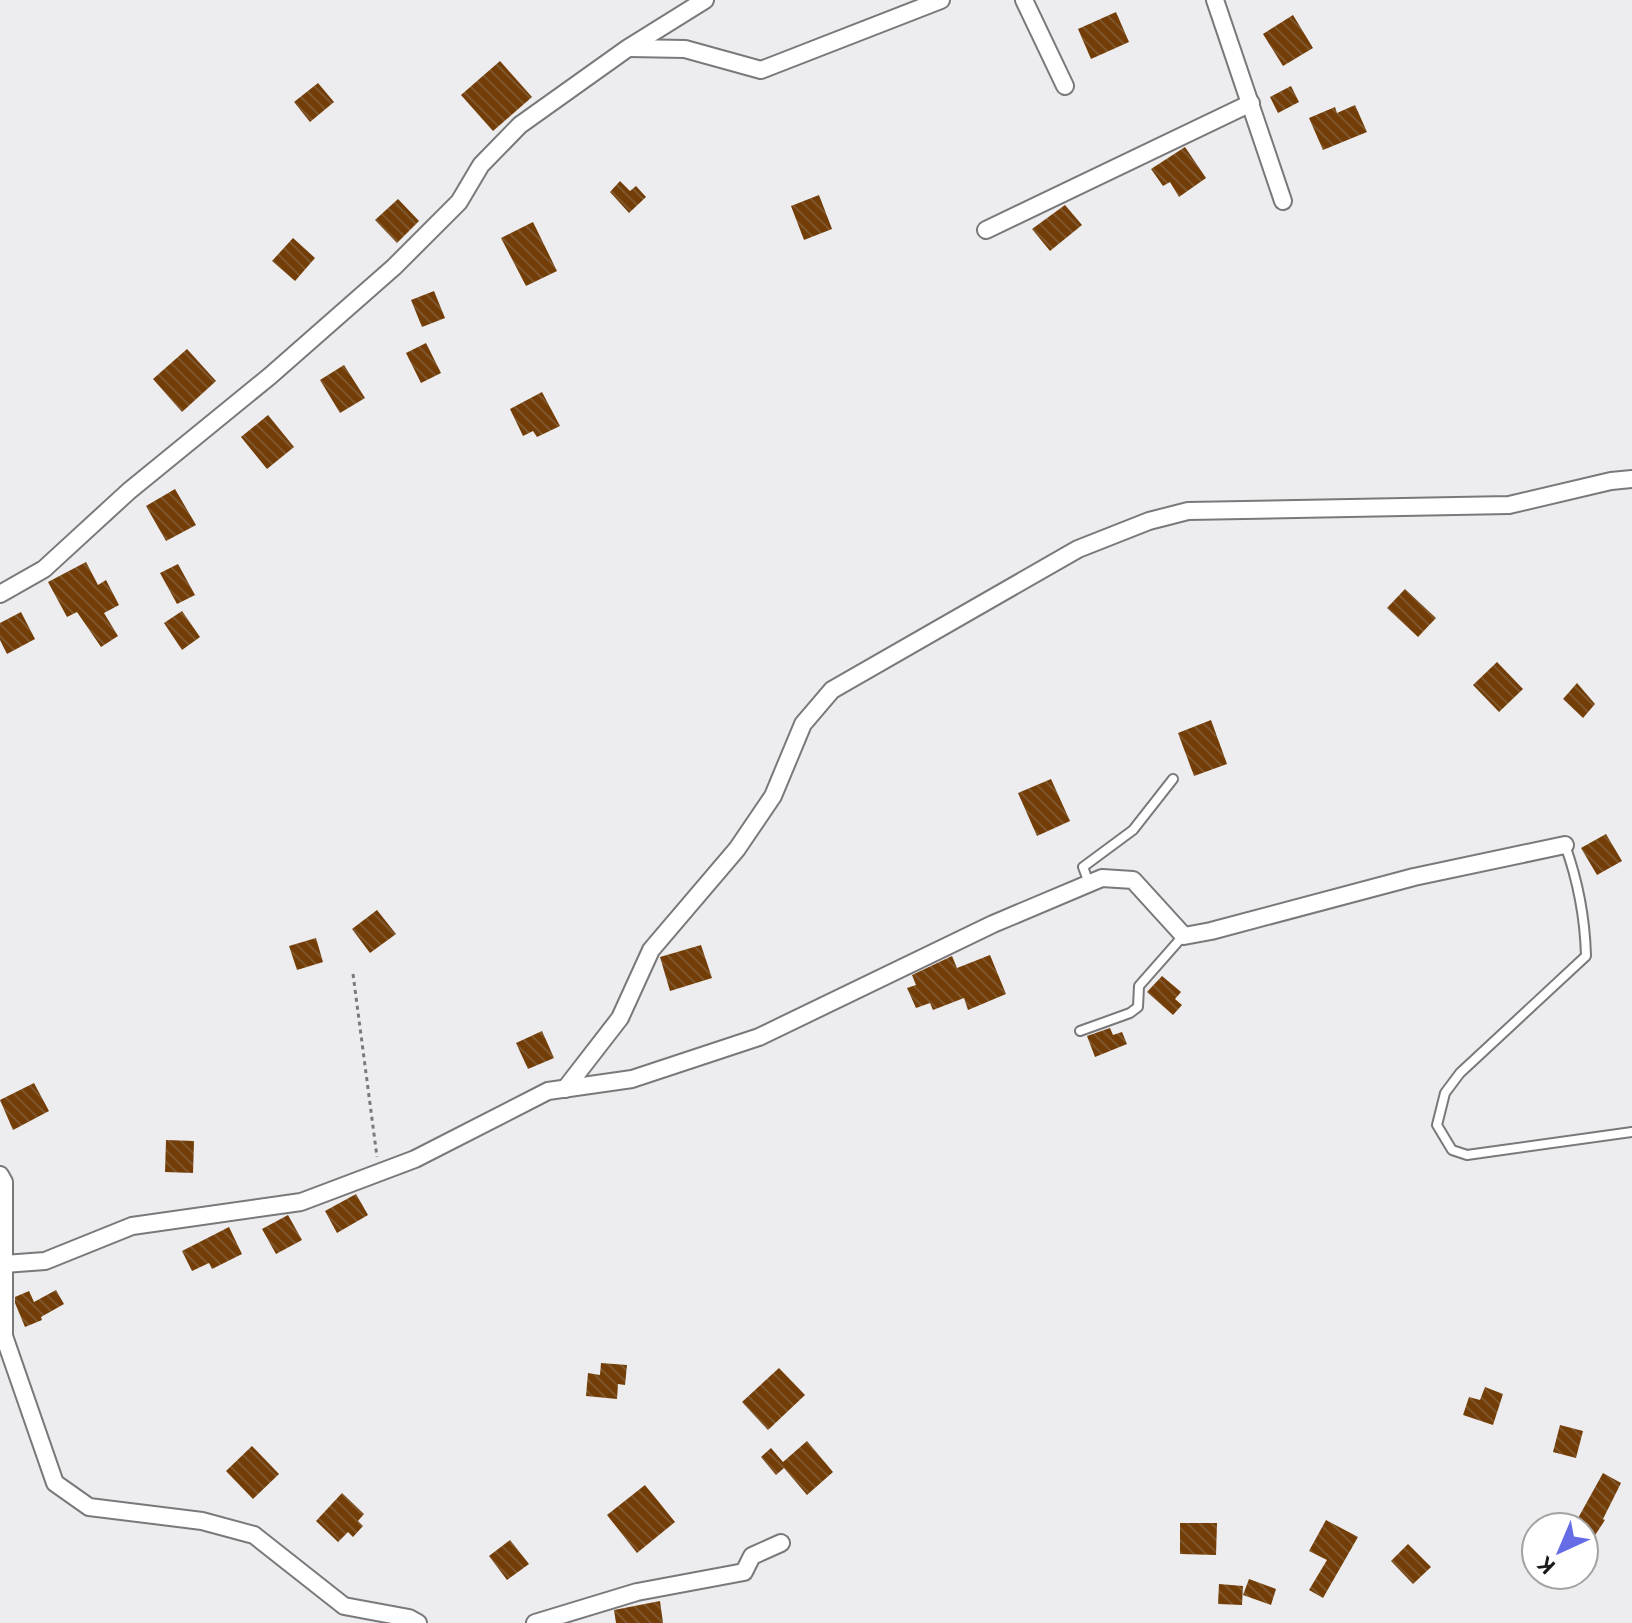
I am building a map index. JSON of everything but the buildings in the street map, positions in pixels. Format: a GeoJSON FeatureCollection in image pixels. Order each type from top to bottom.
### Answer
{"type":"FeatureCollection","features":[{"type":"Feature","properties":{"kind":"street"},"geometry":{"type":"LineString","coordinates":[[0,594],[44,569],[129,491],[270,376],[394,267],[459,202],[481,165],[520,125],[628,48],[705,0]]}},
{"type":"Feature","properties":{"kind":"street"},"geometry":{"type":"LineString","coordinates":[[628,48],[685,49],[761,70],[941,0]]}},
{"type":"Feature","properties":{"kind":"street"},"geometry":{"type":"LineString","coordinates":[[1024,0],[1065,86]]}},
{"type":"Feature","properties":{"kind":"street"},"geometry":{"type":"LineString","coordinates":[[1215,0],[1283,201]]}},
{"type":"Feature","properties":{"kind":"street"},"geometry":{"type":"LineString","coordinates":[[986,230],[1251,103]]}},
{"type":"Feature","properties":{"kind":"street"},"geometry":{"type":"LineString","coordinates":[[565,1089],[620,1018],[651,950],[737,849],[773,796],[803,724],[832,690],[1065,557],[1149,521],[1188,511],[1509,505],[1632,479]]}},
{"type":"Feature","properties":{"kind":"street"},"geometry":{"type":"LineString","coordinates":[[4,1264],[45,1261],[132,1226],[301,1202],[415,1159],[548,1091],[632,1079],[759,1037],[993,924],[1102,878],[1133,880],[1184,936],[1414,877],[1565,845]]}},
{"type":"Feature","properties":{"kind":"street"},"geometry":{"type":"LineString","coordinates":[[0,1175],[4,1182],[2,1336],[55,1483],[89,1507],[202,1521],[254,1535],[344,1606],[409,1618],[418,1623]]}},
{"type":"Feature","properties":{"kind":"street"},"geometry":{"type":"LineString","coordinates":[[535,1623],[637,1592],[744,1572],[752,1556],[781,1543]]}},
{"type":"Feature","properties":{"kind":"lane"},"geometry":{"type":"LineString","coordinates":[[1089,883],[1083,867],[1133,830],[1173,779]]}},
{"type":"Feature","properties":{"kind":"lane"},"geometry":{"type":"LineString","coordinates":[[1565,845],[1585,924],[1586,956],[1460,1073],[1445,1093],[1437,1125],[1452,1150],[1467,1155],[1632,1132]]}},
{"type":"Feature","properties":{"kind":"lane"},"geometry":{"type":"LineString","coordinates":[[1080,1031],[1130,1013],[1138,1007],[1139,986],[1184,936]]}},
{"type":"Feature","properties":{"kind":"path"},"geometry":{"type":"LineString","coordinates":[[353,974],[379,1172]]}}]}
